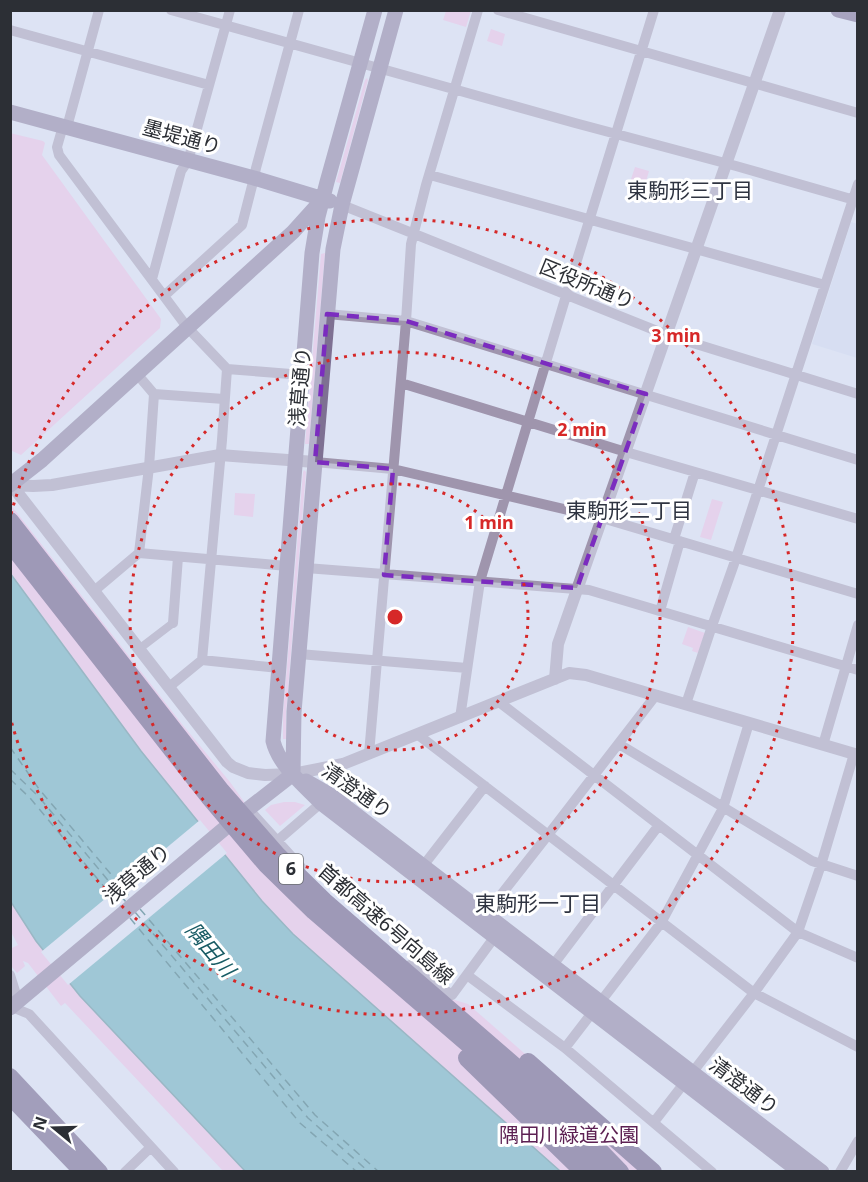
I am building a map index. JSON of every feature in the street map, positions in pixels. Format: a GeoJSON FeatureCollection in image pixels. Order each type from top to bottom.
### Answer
{"type":"FeatureCollection","features":[{"type":"Feature","properties":{"kind":"highway","name":"首都高速6号向島線"},"geometry":{"type":"LineString","coordinates":[[10,521],[221,791],[277,855],[324,901],[534,1083],[620,1172]]}},
{"type":"Feature","properties":{"kind":"highway","name":"首都高速6号向島線"},"geometry":{"type":"LineString","coordinates":[[10,543],[203,790],[266,864],[314,910],[524,1092],[600,1172]]}},
{"type":"Feature","properties":{"kind":"highway"},"geometry":{"type":"LineString","coordinates":[[325,892],[367,961],[584,1172]]}},
{"type":"Feature","properties":{"kind":"highway"},"geometry":{"type":"LineString","coordinates":[[452,995],[653,1172]]}},
{"type":"Feature","properties":{"kind":"highway"},"geometry":{"type":"LineString","coordinates":[[10,1076],[100,1172]]}},
{"type":"Feature","properties":{"kind":"highway"},"geometry":{"type":"LineString","coordinates":[[10,1097],[76,1169]]}},
{"type":"Feature","properties":{"kind":"main road","name":"浅草通り"},"geometry":{"type":"LineString","coordinates":[[293,774],[279,758],[273,741],[312,253],[323,198],[375,10]]}},
{"type":"Feature","properties":{"kind":"main road","name":"浅草通り"},"geometry":{"type":"LineString","coordinates":[[293,774],[294,712],[334,239],[396,10]]}},
{"type":"Feature","properties":{"kind":"main road"},"geometry":{"type":"LineString","coordinates":[[838,10],[858,15]]}},
{"type":"Feature","properties":{"kind":"main road","name":"墨堤通り"},"geometry":{"type":"LineString","coordinates":[[10,112],[254,178],[342,205]]}},
{"type":"Feature","properties":{"kind":"main road","name":"浅草通り"},"geometry":{"type":"LineString","coordinates":[[11,484],[42,460],[293,232],[323,198]]}},
{"type":"Feature","properties":{"kind":"main road","name":"浅草通り"},"geometry":{"type":"LineString","coordinates":[[14,1005],[293,774]]}},
{"type":"Feature","properties":{"kind":"main road","name":"清澄通り"},"geometry":{"type":"LineString","coordinates":[[293,774],[321,803],[482,918],[811,1170]]}},
{"type":"Feature","properties":{"kind":"main road","name":"清澄通り"},"geometry":{"type":"LineString","coordinates":[[293,774],[327,793],[423,866],[482,918]]}},
{"type":"Feature","properties":{"kind":"main road","name":"清澄通り"},"geometry":{"type":"LineString","coordinates":[[499,931],[553,965],[596,1007]]}},
{"type":"Feature","properties":{"kind":"street"},"geometry":{"type":"LineString","coordinates":[[99,10],[57,147],[59,155],[187,327],[227,369],[303,375]]}},
{"type":"Feature","properties":{"kind":"street"},"geometry":{"type":"LineString","coordinates":[[171,10],[855,201]]}},
{"type":"Feature","properties":{"kind":"street"},"geometry":{"type":"LineString","coordinates":[[152,279],[181,171],[188,161],[230,10]]}},
{"type":"Feature","properties":{"kind":"street"},"geometry":{"type":"LineString","coordinates":[[164,296],[242,225],[299,10]]}},
{"type":"Feature","properties":{"kind":"street"},"geometry":{"type":"LineString","coordinates":[[369,754],[413,233],[478,10]]}},
{"type":"Feature","properties":{"kind":"street"},"geometry":{"type":"LineString","coordinates":[[498,10],[858,113]]}},
{"type":"Feature","properties":{"kind":"street"},"geometry":{"type":"LineString","coordinates":[[460,718],[480,581],[654,10]]}},
{"type":"Feature","properties":{"kind":"street"},"geometry":{"type":"LineString","coordinates":[[555,679],[558,644],[780,10]]}},
{"type":"Feature","properties":{"kind":"street"},"geometry":{"type":"LineString","coordinates":[[10,30],[209,85]]}},
{"type":"Feature","properties":{"kind":"street"},"geometry":{"type":"LineString","coordinates":[[430,175],[825,285]]}},
{"type":"Feature","properties":{"kind":"street"},"geometry":{"type":"LineString","coordinates":[[686,704],[855,201],[858,184]]}},
{"type":"Feature","properties":{"kind":"street","name":"区役所通り"},"geometry":{"type":"LineString","coordinates":[[342,205],[667,335],[858,394]]}},
{"type":"Feature","properties":{"kind":"street"},"geometry":{"type":"LineString","coordinates":[[327,314],[406,321],[858,460]]}},
{"type":"Feature","properties":{"kind":"street"},"geometry":{"type":"LineString","coordinates":[[202,660],[227,369]]}},
{"type":"Feature","properties":{"kind":"street"},"geometry":{"type":"LineString","coordinates":[[94,591],[139,553],[154,394],[137,374]]}},
{"type":"Feature","properties":{"kind":"street"},"geometry":{"type":"LineString","coordinates":[[401,383],[626,452],[858,519]]}},
{"type":"Feature","properties":{"kind":"street"},"geometry":{"type":"LineString","coordinates":[[154,394],[224,399]]}},
{"type":"Feature","properties":{"kind":"street"},"geometry":{"type":"LineString","coordinates":[[11,484],[52,485],[220,455],[393,469],[602,518],[858,594]]}},
{"type":"Feature","properties":{"kind":"street"},"geometry":{"type":"LineString","coordinates":[[660,611],[695,472]]}},
{"type":"Feature","properties":{"kind":"street"},"geometry":{"type":"LineString","coordinates":[[11,484],[227,762],[233,768],[248,773],[293,774],[343,764],[568,673],[586,675],[856,755],[798,932],[654,1122]]}},
{"type":"Feature","properties":{"kind":"street"},"geometry":{"type":"LineString","coordinates":[[139,553],[287,566]]}},
{"type":"Feature","properties":{"kind":"street"},"geometry":{"type":"LineString","coordinates":[[139,649],[172,623],[178,557]]}},
{"type":"Feature","properties":{"kind":"street"},"geometry":{"type":"LineString","coordinates":[[306,568],[589,590],[858,670]]}},
{"type":"Feature","properties":{"kind":"street"},"geometry":{"type":"LineString","coordinates":[[823,745],[858,625]]}},
{"type":"Feature","properties":{"kind":"street"},"geometry":{"type":"LineString","coordinates":[[299,654],[467,668]]}},
{"type":"Feature","properties":{"kind":"street"},"geometry":{"type":"LineString","coordinates":[[169,687],[202,660],[279,668]]}},
{"type":"Feature","properties":{"kind":"street"},"geometry":{"type":"LineString","coordinates":[[482,918],[656,695]]}},
{"type":"Feature","properties":{"kind":"street"},"geometry":{"type":"LineString","coordinates":[[499,702],[798,932],[858,958]]}},
{"type":"Feature","properties":{"kind":"street"},"geometry":{"type":"LineString","coordinates":[[565,1047],[661,923],[723,808],[749,723]]}},
{"type":"Feature","properties":{"kind":"street"},"geometry":{"type":"LineString","coordinates":[[417,734],[754,993],[858,1047]]}},
{"type":"Feature","properties":{"kind":"street"},"geometry":{"type":"LineString","coordinates":[[619,744],[812,861],[858,876]]}},
{"type":"Feature","properties":{"kind":"street"},"geometry":{"type":"LineString","coordinates":[[423,866],[485,786]]}},
{"type":"Feature","properties":{"kind":"street"},"geometry":{"type":"LineString","coordinates":[[277,841],[321,803]]}},
{"type":"Feature","properties":{"kind":"street"},"geometry":{"type":"LineString","coordinates":[[246,811],[360,927],[452,995],[499,931]]}},
{"type":"Feature","properties":{"kind":"street"},"geometry":{"type":"LineString","coordinates":[[553,965],[659,825]]}},
{"type":"Feature","properties":{"kind":"street"},"geometry":{"type":"LineString","coordinates":[[10,975],[14,1005],[29,1014],[174,1172]]}},
{"type":"Feature","properties":{"kind":"street"},"geometry":{"type":"LineString","coordinates":[[467,975],[565,1047],[712,1172]]}},
{"type":"Feature","properties":{"kind":"street"},"geometry":{"type":"LineString","coordinates":[[840,1172],[858,1141]]}},
{"type":"Feature","properties":{"kind":"street"},"geometry":{"type":"LineString","coordinates":[[124,1172],[151,1147]]}},
{"type":"Feature","properties":{"kind":"highlighted area"},"geometry":{"type":"Polygon","coordinates":[[[327,314],[406,321],[646,394],[577,588],[384,575],[393,469],[315,462],[327,314]]]}},
{"type":"Feature","properties":{"kind":"shaded area"},"geometry":{"type":"Polygon","coordinates":[[[851,222],[858,224],[857,358],[812,344],[851,222]]]}},
{"type":"Feature","properties":{"kind":"green space"},"geometry":{"type":"Polygon","coordinates":[[[446,11],[471,11],[466,27],[443,20],[446,11]]]}},
{"type":"Feature","properties":{"kind":"green space"},"geometry":{"type":"Polygon","coordinates":[[[491,29],[505,34],[502,46],[487,41],[491,29]]]}},
{"type":"Feature","properties":{"kind":"green space"},"geometry":{"type":"Polygon","coordinates":[[[367,78],[340,183],[336,182],[365,80],[367,78]]]}},
{"type":"Feature","properties":{"kind":"green space"},"geometry":{"type":"Polygon","coordinates":[[[10,133],[45,143],[42,155],[161,319],[160,328],[21,455],[10,450],[10,133]]]}},
{"type":"Feature","properties":{"kind":"green space"},"geometry":{"type":"Polygon","coordinates":[[[635,167],[649,171],[643,192],[628,188],[635,167]]]}},
{"type":"Feature","properties":{"kind":"green space"},"geometry":{"type":"Polygon","coordinates":[[[325,253],[309,444],[305,444],[321,254],[325,253]]]}},
{"type":"Feature","properties":{"kind":"green space"},"geometry":{"type":"Polygon","coordinates":[[[304,470],[306,472],[286,714],[286,739],[283,739],[283,714],[304,470]]]}},
{"type":"Feature","properties":{"kind":"green space"},"geometry":{"type":"Polygon","coordinates":[[[235,493],[255,494],[253,517],[234,515],[235,493]]]}},
{"type":"Feature","properties":{"kind":"green space"},"geometry":{"type":"Polygon","coordinates":[[[712,499],[723,502],[711,540],[700,537],[712,499]]]}},
{"type":"Feature","properties":{"kind":"green space","name":"隅田川緑道公園"},"geometry":{"type":"Polygon","coordinates":[[[10,504],[230,782],[262,827],[308,878],[448,998],[468,1004],[659,1171],[560,1171],[293,934],[262,901],[141,751],[11,573],[10,504]]]}},
{"type":"Feature","properties":{"kind":"green space"},"geometry":{"type":"Polygon","coordinates":[[[688,627],[705,633],[698,653],[692,651],[693,648],[682,644],[688,627]]]}},
{"type":"Feature","properties":{"kind":"green space"},"geometry":{"type":"Polygon","coordinates":[[[284,802],[305,805],[280,826],[265,810],[271,805],[284,802]]]}},
{"type":"Feature","properties":{"kind":"green space"},"geometry":{"type":"Polygon","coordinates":[[[11,902],[36,941],[80,996],[245,1171],[223,1171],[65,1003],[61,1006],[28,963],[23,961],[25,966],[17,973],[11,966],[11,945],[12,948],[18,945],[11,932],[11,902]]]}},
{"type":"Feature","properties":{"kind":"water","name":"隅田川"},"geometry":{"type":"Polygon","coordinates":[[[10,573],[141,751],[262,901],[293,934],[560,1171],[245,1171],[80,996],[36,941],[11,902],[10,573]]]}},
{"type":"Feature","properties":{"kind":"pier"},"geometry":{"type":"Polygon","coordinates":[[[200,820],[227,853],[68,985],[41,952],[200,820]]]}},
{"type":"Feature","properties":{"kind":"ferry route"},"geometry":{"type":"LineString","coordinates":[[10,747],[39,789],[131,898]]}},
{"type":"Feature","properties":{"kind":"ferry route"},"geometry":{"type":"LineString","coordinates":[[10,769],[39,797],[126,902]]}},
{"type":"Feature","properties":{"kind":"ferry route"},"geometry":{"type":"LineString","coordinates":[[10,779],[30,798],[121,907]]}},
{"type":"Feature","properties":{"kind":"ferry route"},"geometry":{"type":"LineString","coordinates":[[140,909],[315,1115],[379,1172]]}},
{"type":"Feature","properties":{"kind":"ferry route"},"geometry":{"type":"LineString","coordinates":[[135,912],[308,1118],[369,1172]]}},
{"type":"Feature","properties":{"kind":"ferry route"},"geometry":{"type":"LineString","coordinates":[[130,918],[300,1123],[357,1172]]}},
{"type":"Feature","properties":{"kind":"district","name":"東駒形三丁目"},"geometry":{"type":"Point","coordinates":[690,191]}},
{"type":"Feature","properties":{"kind":"district","name":"東駒形二丁目"},"geometry":{"type":"Point","coordinates":[629,511]}},
{"type":"Feature","properties":{"kind":"district","name":"東駒形一丁目"},"geometry":{"type":"Point","coordinates":[538,904]}}]}
